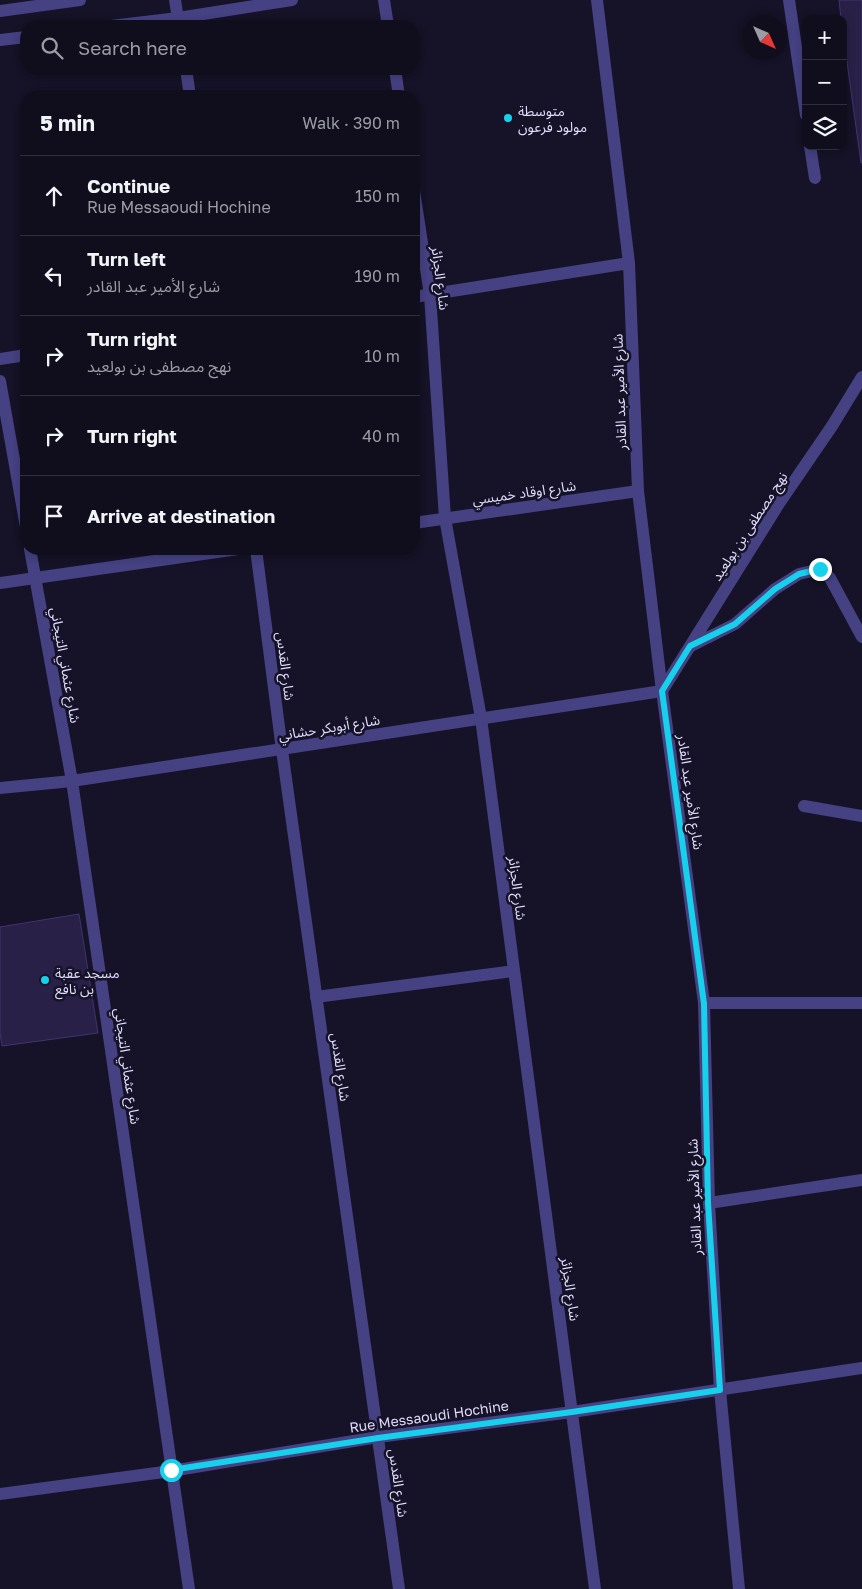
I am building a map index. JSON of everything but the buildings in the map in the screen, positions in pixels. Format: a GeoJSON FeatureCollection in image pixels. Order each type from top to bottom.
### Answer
{"type":"FeatureCollection","features":[{"type":"Feature","properties":{"kind":"street"},"geometry":{"type":"LineString","coordinates":[[0,11],[80,0]]}},
{"type":"Feature","properties":{"kind":"street"},"geometry":{"type":"LineString","coordinates":[[175,0],[179,20]]}},
{"type":"Feature","properties":{"kind":"street"},"geometry":{"type":"LineString","coordinates":[[189,20],[292,0]]}},
{"type":"Feature","properties":{"kind":"street"},"geometry":{"type":"LineString","coordinates":[[384,0],[387,20]]}},
{"type":"Feature","properties":{"kind":"street","name":"شارع الأمير عبد القادر"},"geometry":{"type":"LineString","coordinates":[[597,0],[629,263],[638,491],[662,691],[704,1004],[708,1203],[720,1390],[739,1589]]}},
{"type":"Feature","properties":{"kind":"street"},"geometry":{"type":"LineString","coordinates":[[789,0],[805,105]]}},
{"type":"Feature","properties":{"kind":"street"},"geometry":{"type":"LineString","coordinates":[[0,40],[20,38]]}},
{"type":"Feature","properties":{"kind":"street"},"geometry":{"type":"LineString","coordinates":[[187,75],[189,90]]}},
{"type":"Feature","properties":{"kind":"street"},"geometry":{"type":"LineString","coordinates":[[396,75],[398,90]]}},
{"type":"Feature","properties":{"kind":"street"},"geometry":{"type":"LineString","coordinates":[[811,150],[815,178]]}},
{"type":"Feature","properties":{"kind":"street","name":"شارع الجزائر"},"geometry":{"type":"LineString","coordinates":[[420,230],[430,295],[446,518],[481,718],[595,1589]]}},
{"type":"Feature","properties":{"kind":"street"},"geometry":{"type":"LineString","coordinates":[[420,296],[629,263]]}},
{"type":"Feature","properties":{"kind":"street"},"geometry":{"type":"LineString","coordinates":[[0,359],[20,356]]}},
{"type":"Feature","properties":{"kind":"street","name":"نهج مصطفى بن بولعيد"},"geometry":{"type":"LineString","coordinates":[[662,691],[780,502],[832,426],[862,377]]}},
{"type":"Feature","properties":{"kind":"street"},"geometry":{"type":"LineString","coordinates":[[0,380],[20,493]]}},
{"type":"Feature","properties":{"kind":"street","name":"شارع اوقاد خميسي"},"geometry":{"type":"LineString","coordinates":[[420,522],[638,491]]}},
{"type":"Feature","properties":{"kind":"street","name":"شارع عثماني التيجاني"},"geometry":{"type":"LineString","coordinates":[[31,555],[72,781],[189,1589]]}},
{"type":"Feature","properties":{"kind":"street"},"geometry":{"type":"LineString","coordinates":[[0,583],[194,555]]}},
{"type":"Feature","properties":{"kind":"street","name":"شارع القدس"},"geometry":{"type":"LineString","coordinates":[[257,555],[282,750],[399,1589]]}},
{"type":"Feature","properties":{"kind":"street"},"geometry":{"type":"LineString","coordinates":[[690,646],[735,624],[775,589],[799,574],[820,569],[830,578],[862,638]]}},
{"type":"Feature","properties":{"kind":"street","name":"شارع أبوبكر حشاني"},"geometry":{"type":"LineString","coordinates":[[0,788],[72,781],[662,691]]}},
{"type":"Feature","properties":{"kind":"street"},"geometry":{"type":"LineString","coordinates":[[804,806],[862,816]]}},
{"type":"Feature","properties":{"kind":"street"},"geometry":{"type":"LineString","coordinates":[[316,997],[514,971]]}},
{"type":"Feature","properties":{"kind":"street"},"geometry":{"type":"LineString","coordinates":[[704,1004],[862,1003]]}},
{"type":"Feature","properties":{"kind":"street"},"geometry":{"type":"LineString","coordinates":[[708,1203],[862,1180]]}},
{"type":"Feature","properties":{"kind":"street","name":"Rue Messaoudi Hochine"},"geometry":{"type":"LineString","coordinates":[[0,1494],[378,1438],[572,1412],[862,1368]]}},
{"type":"Feature","properties":{"kind":"place","name":"متوسطة مولود فرعون"},"geometry":{"type":"Point","coordinates":[508,118]}},
{"type":"Feature","properties":{"kind":"place","name":"مسجد عقبة بن نافع"},"geometry":{"type":"Point","coordinates":[45,980]}},
{"type":"Feature","properties":{"kind":"route"},"geometry":{"type":"LineString","coordinates":[[171,1470],[378,1438],[720,1390],[708,1203],[704,1004],[662,691],[690,646],[735,624],[775,589],[799,574],[820,569]]}}]}
